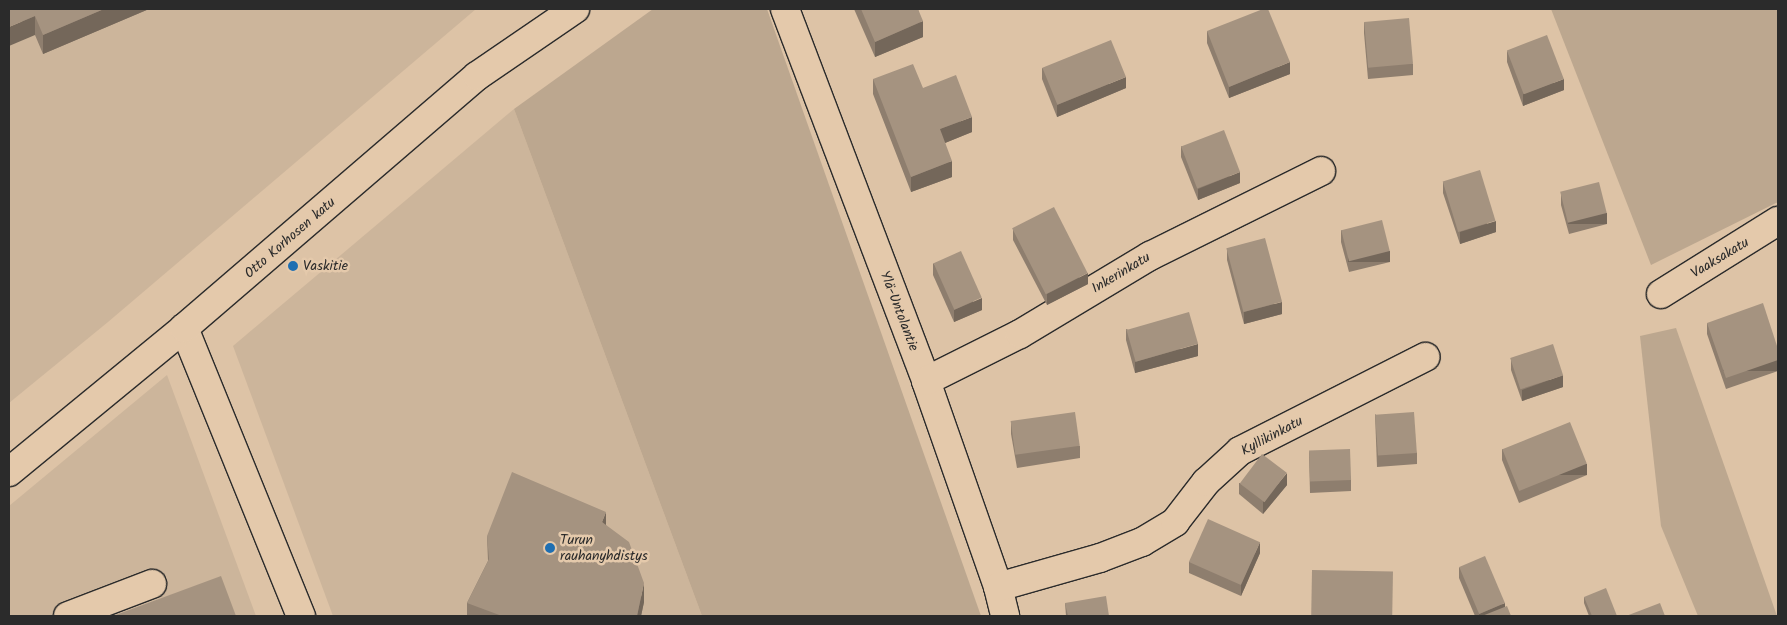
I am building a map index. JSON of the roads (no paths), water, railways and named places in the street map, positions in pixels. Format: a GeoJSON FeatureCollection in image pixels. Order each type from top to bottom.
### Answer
{"type":"FeatureCollection","features":[{"type":"Feature","properties":{"kind":"street","name":"Otto Korhosen katu"},"geometry":{"type":"LineString","coordinates":[[9,472],[184,328],[477,76],[575,9]]}},
{"type":"Feature","properties":{"kind":"street","name":"Ylä-Untolantie"},"geometry":{"type":"LineString","coordinates":[[785,9],[926,381],[998,587],[1005,616]]}},
{"type":"Feature","properties":{"kind":"street","name":"Inkerinkatu"},"geometry":{"type":"LineString","coordinates":[[926,381],[1020,334],[1150,256],[1321,171]]}},
{"type":"Feature","properties":{"kind":"street","name":"Vaaksakatu"},"geometry":{"type":"LineString","coordinates":[[1660,294],[1778,220]]}},
{"type":"Feature","properties":{"kind":"street"},"geometry":{"type":"LineString","coordinates":[[184,328],[301,616]]}},
{"type":"Feature","properties":{"kind":"street","name":"Kyllikinkatu"},"geometry":{"type":"LineString","coordinates":[[998,587],[1100,558],[1142,542],[1176,522],[1206,482],[1240,451],[1425,357]]}},
{"type":"Feature","properties":{"kind":"street"},"geometry":{"type":"LineString","coordinates":[[68,616],[152,584]]}},
{"type":"Feature","properties":{"kind":"place","name":"Vaskitie"},"geometry":{"type":"Point","coordinates":[293,266]}},
{"type":"Feature","properties":{"kind":"place","name":"Turun rauhanyhdistys"},"geometry":{"type":"Point","coordinates":[550,548]}}]}
